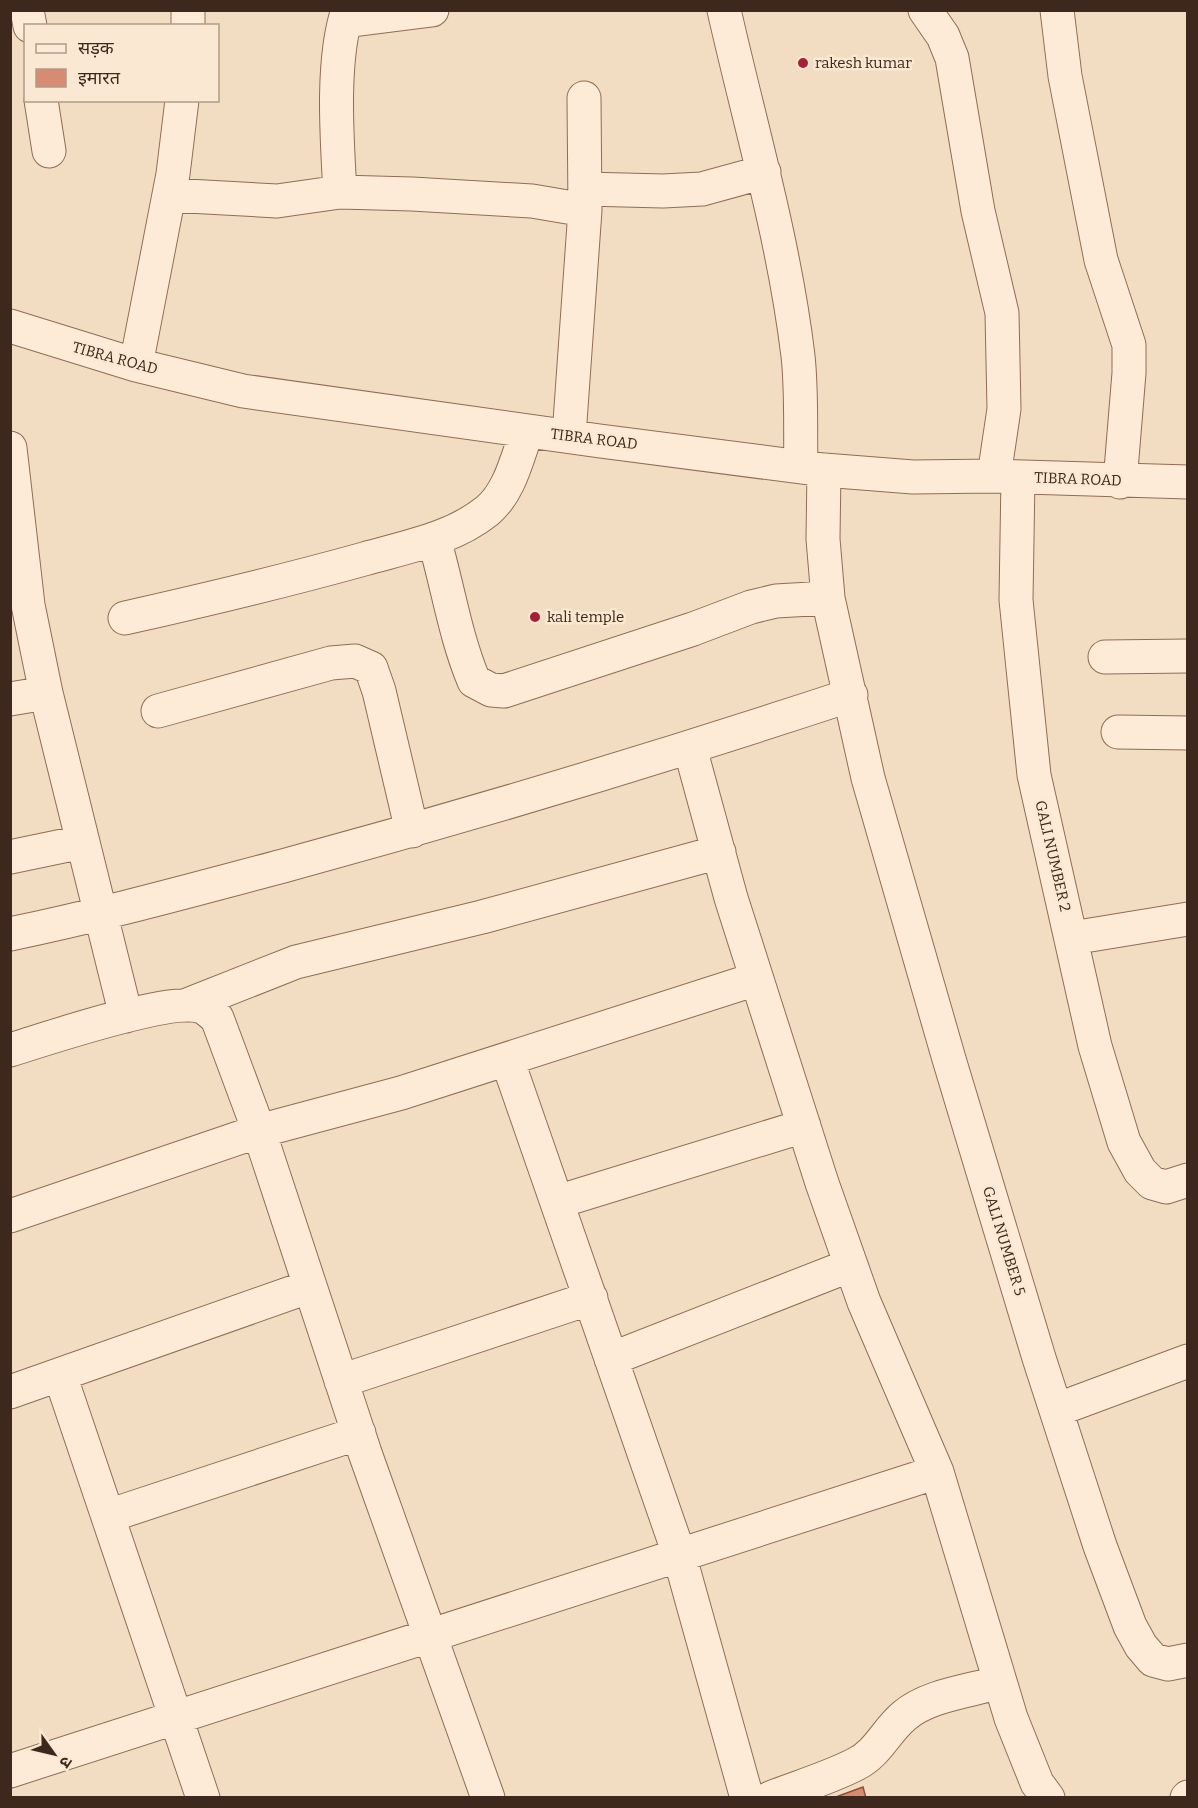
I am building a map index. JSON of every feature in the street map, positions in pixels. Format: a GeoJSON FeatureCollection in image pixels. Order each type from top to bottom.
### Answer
{"type":"FeatureCollection","features":[{"type":"Feature","properties":{"kind":"street"},"geometry":{"type":"LineString","coordinates":[[340,192],[337,150],[339,65],[341,31],[346,16],[432,10]]}},
{"type":"Feature","properties":{"kind":"street","name":"GALI NUMBER 5"},"geometry":{"type":"LineString","coordinates":[[724,10],[764,172],[798,358],[823,539],[828,598],[868,778],[949,1059],[1056,1410],[1130,1626],[1153,1660],[1168,1664],[1188,1660]]}},
{"type":"Feature","properties":{"kind":"street","name":"GALI NUMBER 2"},"geometry":{"type":"LineString","coordinates":[[925,10],[943,36],[952,58],[978,211],[1002,313],[1006,477],[1034,775],[1095,1046],[1124,1142],[1140,1171],[1152,1183],[1166,1187],[1188,1180]]}},
{"type":"Feature","properties":{"kind":"street"},"geometry":{"type":"LineString","coordinates":[[1057,10],[1065,76],[1101,260],[1129,345],[1129,373],[1120,482]]}},
{"type":"Feature","properties":{"kind":"street"},"geometry":{"type":"LineString","coordinates":[[568,436],[585,199],[584,98]]}},
{"type":"Feature","properties":{"kind":"street"},"geometry":{"type":"LineString","coordinates":[[41,102],[49,152]]}},
{"type":"Feature","properties":{"kind":"street"},"geometry":{"type":"LineString","coordinates":[[136,365],[169,195],[182,102]]}},
{"type":"Feature","properties":{"kind":"street"},"geometry":{"type":"LineString","coordinates":[[169,195],[277,201],[340,192],[532,201],[585,199],[702,189],[764,172]]}},
{"type":"Feature","properties":{"kind":"street","name":"TIBRA ROAD"},"geometry":{"type":"LineString","coordinates":[[10,326],[136,365],[243,391],[568,436],[812,468],[913,477],[1188,482]]}},
{"type":"Feature","properties":{"kind":"street"},"geometry":{"type":"LineString","coordinates":[[125,618],[287,581],[434,539],[466,525],[488,510],[507,486],[527,430]]}},
{"type":"Feature","properties":{"kind":"street"},"geometry":{"type":"LineString","coordinates":[[10,448],[28,605],[46,693],[126,1016]]}},
{"type":"Feature","properties":{"kind":"street"},"geometry":{"type":"LineString","coordinates":[[434,539],[446,579],[462,652],[474,681],[491,690],[504,691],[693,629],[751,607],[776,601],[828,598]]}},
{"type":"Feature","properties":{"kind":"street"},"geometry":{"type":"LineString","coordinates":[[1105,657],[1188,656]]}},
{"type":"Feature","properties":{"kind":"street"},"geometry":{"type":"LineString","coordinates":[[158,711],[331,663],[355,661],[371,668],[380,691],[412,831]]}},
{"type":"Feature","properties":{"kind":"street"},"geometry":{"type":"LineString","coordinates":[[10,699],[46,693]]}},
{"type":"Feature","properties":{"kind":"street"},"geometry":{"type":"LineString","coordinates":[[10,934],[101,915],[412,831],[690,748],[851,695]]}},
{"type":"Feature","properties":{"kind":"street"},"geometry":{"type":"LineString","coordinates":[[1118,732],[1188,733]]}},
{"type":"Feature","properties":{"kind":"street"},"geometry":{"type":"LineString","coordinates":[[690,748],[756,979],[851,1265],[937,1472],[1000,1682],[1037,1783],[1048,1797]]}},
{"type":"Feature","properties":{"kind":"street"},"geometry":{"type":"LineString","coordinates":[[10,856],[82,842]]}},
{"type":"Feature","properties":{"kind":"street"},"geometry":{"type":"LineString","coordinates":[[10,1050],[126,1016],[187,1005],[296,962],[482,917],[719,852]]}},
{"type":"Feature","properties":{"kind":"street"},"geometry":{"type":"LineString","coordinates":[[1072,938],[1188,919]]}},
{"type":"Feature","properties":{"kind":"street"},"geometry":{"type":"LineString","coordinates":[[10,1216],[259,1131],[401,1093],[756,979]]}},
{"type":"Feature","properties":{"kind":"street"},"geometry":{"type":"LineString","coordinates":[[187,1005],[203,1007],[217,1018],[259,1131],[308,1287],[358,1433],[488,1797]]}},
{"type":"Feature","properties":{"kind":"street"},"geometry":{"type":"LineString","coordinates":[[507,1059],[679,1554],[747,1797]]}},
{"type":"Feature","properties":{"kind":"street"},"geometry":{"type":"LineString","coordinates":[[557,1202],[804,1126]]}},
{"type":"Feature","properties":{"kind":"street"},"geometry":{"type":"LineString","coordinates":[[611,1359],[851,1265]]}},
{"type":"Feature","properties":{"kind":"street"},"geometry":{"type":"LineString","coordinates":[[10,1392],[308,1287]]}},
{"type":"Feature","properties":{"kind":"street"},"geometry":{"type":"LineString","coordinates":[[341,1381],[591,1299]]}},
{"type":"Feature","properties":{"kind":"street"},"geometry":{"type":"LineString","coordinates":[[1056,1410],[1188,1361]]}},
{"type":"Feature","properties":{"kind":"street"},"geometry":{"type":"LineString","coordinates":[[60,1375],[203,1797]]}},
{"type":"Feature","properties":{"kind":"street"},"geometry":{"type":"LineString","coordinates":[[108,1516],[358,1433]]}},
{"type":"Feature","properties":{"kind":"street"},"geometry":{"type":"LineString","coordinates":[[10,1771],[431,1633],[937,1472]]}},
{"type":"Feature","properties":{"kind":"street"},"geometry":{"type":"LineString","coordinates":[[770,1797],[855,1764],[874,1753],[889,1731],[906,1714],[929,1702],[1000,1682]]}},
{"type":"Feature","properties":{"kind":"building"},"geometry":{"type":"Polygon","coordinates":[[[863,1787],[866,1798],[833,1798],[863,1787]]]}},
{"type":"Feature","properties":{"kind":"place","name":"rakesh kumar"},"geometry":{"type":"Point","coordinates":[803,63]}},
{"type":"Feature","properties":{"kind":"place","name":"kali temple"},"geometry":{"type":"Point","coordinates":[535,617]}}]}
